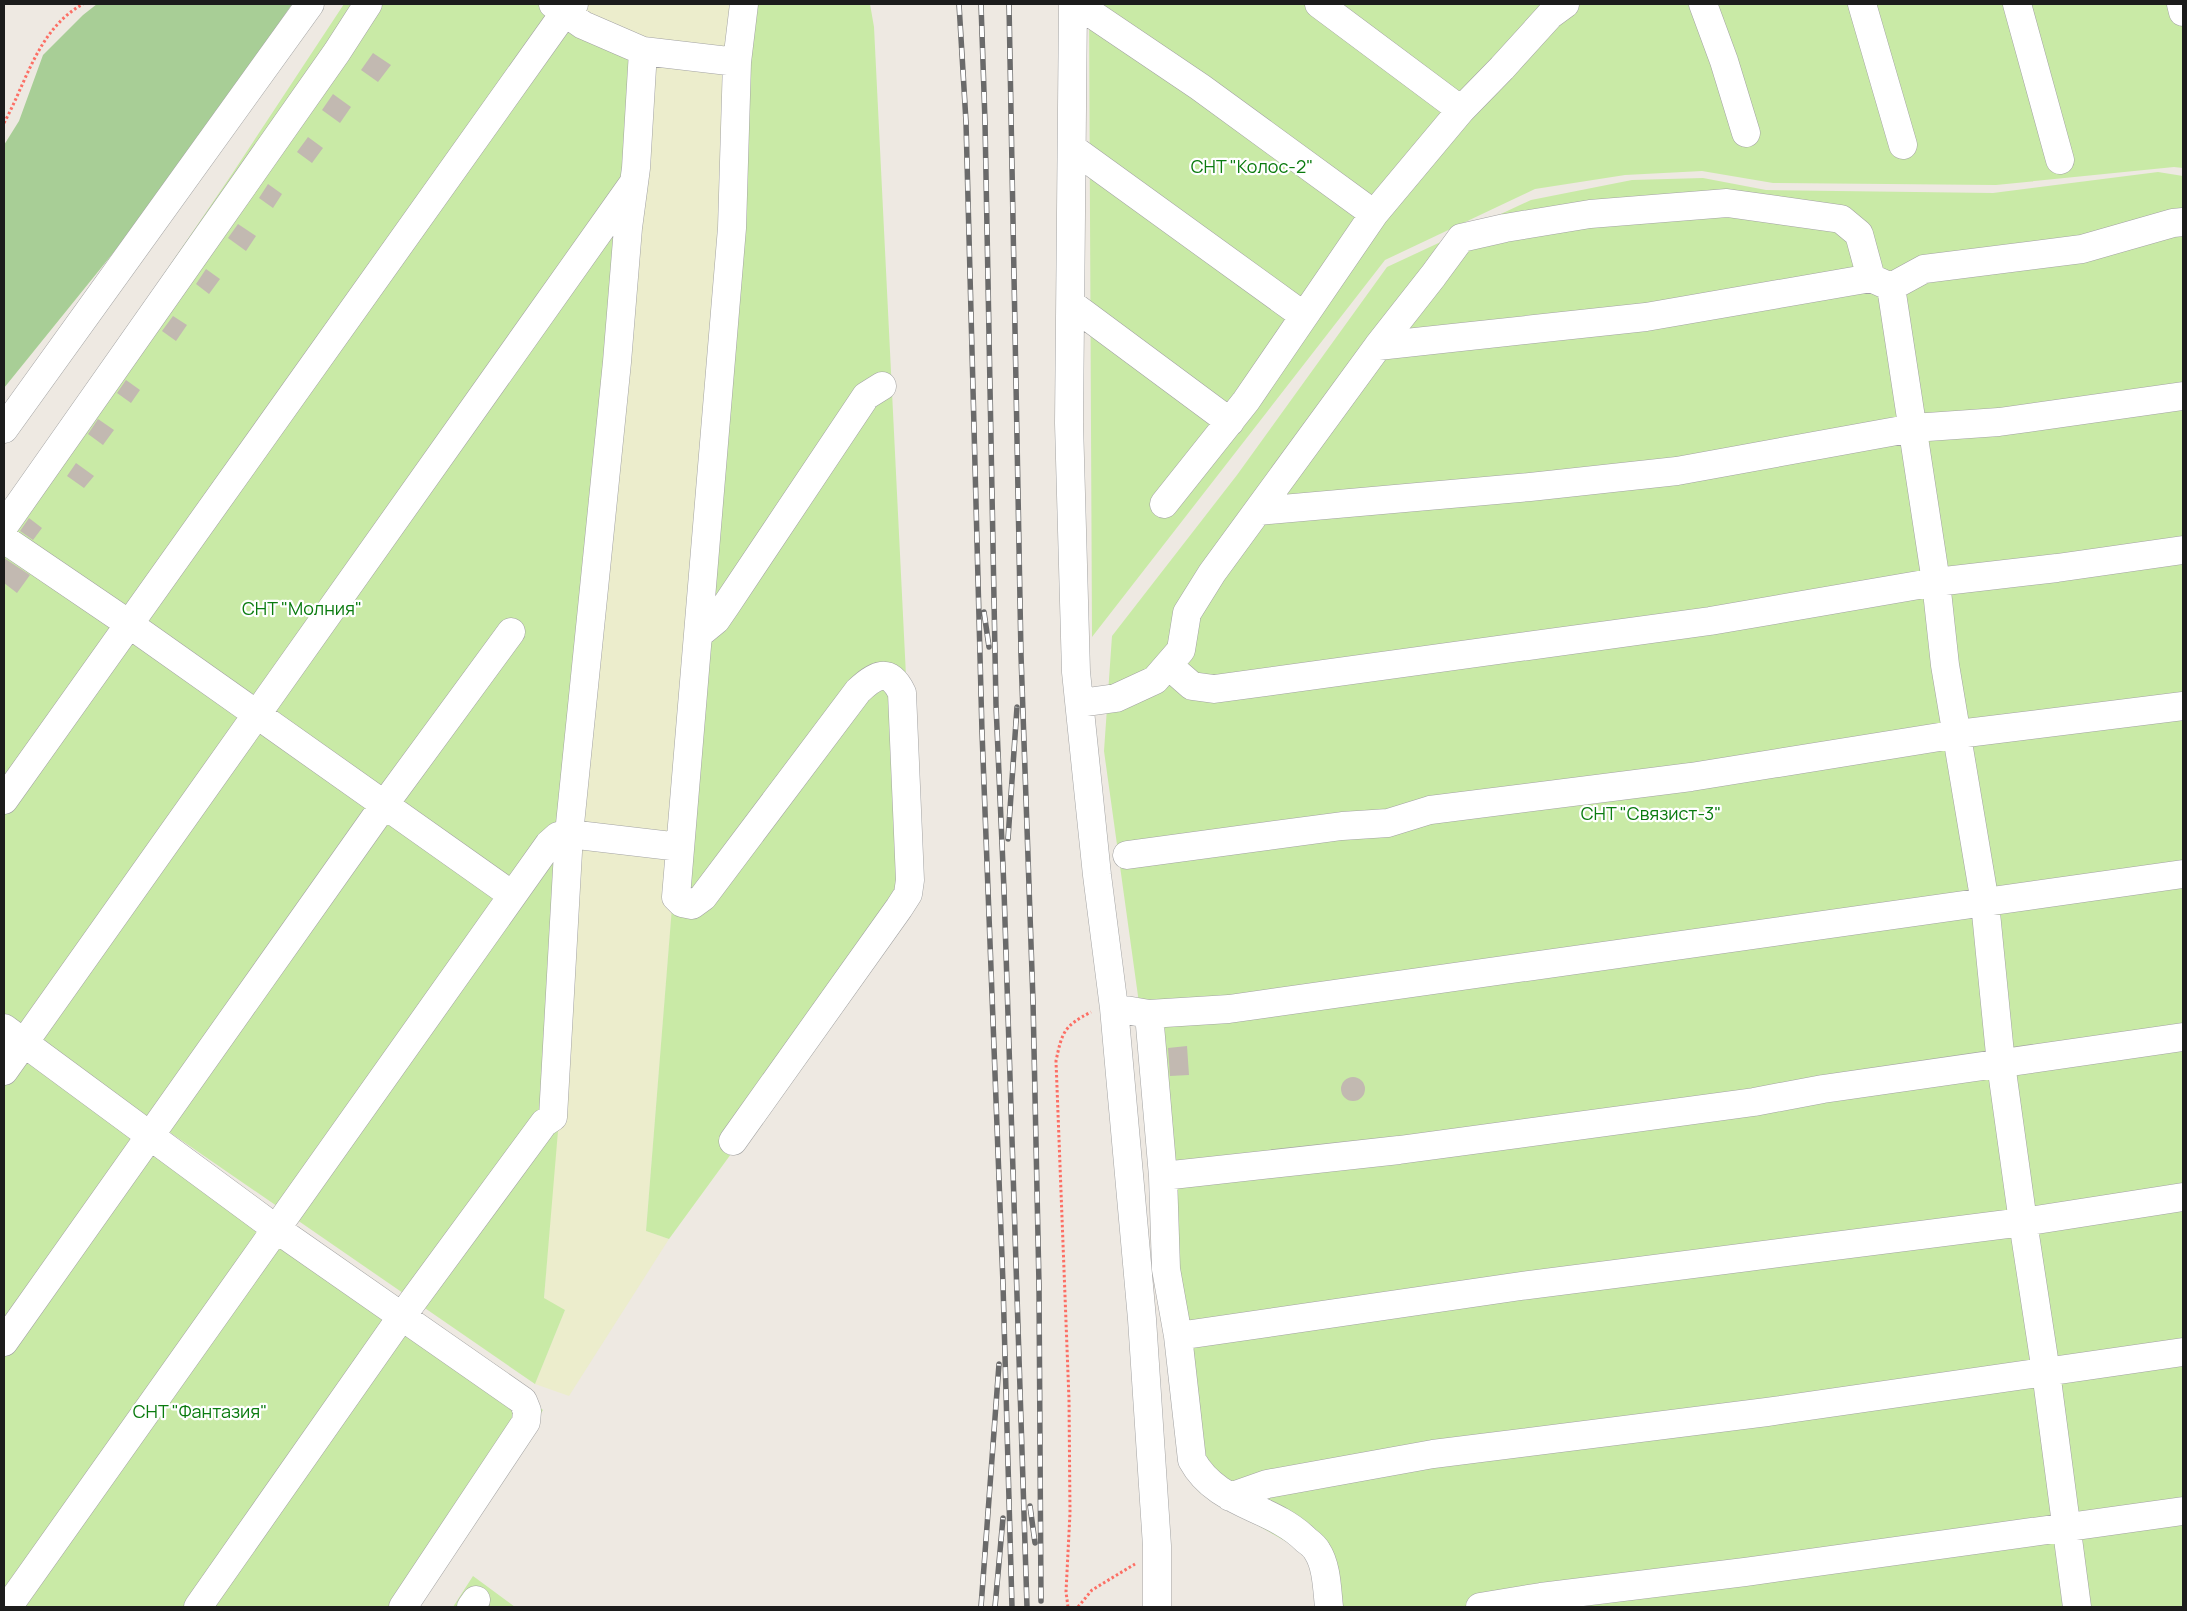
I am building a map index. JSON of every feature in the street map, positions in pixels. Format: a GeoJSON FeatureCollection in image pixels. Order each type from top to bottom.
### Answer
{"type":"FeatureCollection","features":[{"type":"Feature","properties":{"kind":"street"},"geometry":{"type":"LineString","coordinates":[[4,429],[310,4]]}},
{"type":"Feature","properties":{"kind":"street"},"geometry":{"type":"LineString","coordinates":[[4,526],[321,76],[368,4]]}},
{"type":"Feature","properties":{"kind":"street"},"geometry":{"type":"LineString","coordinates":[[733,1141],[908,894],[910,880],[902,693],[896,682],[885,676],[872,677],[858,691],[703,897],[692,905],[682,903],[676,897],[732,228],[736,62],[744,4]]}},
{"type":"Feature","properties":{"kind":"street"},"geometry":{"type":"LineString","coordinates":[[1073,4],[1069,423],[1076,662],[1097,875],[1114,1008],[1142,1319],[1157,1546],[1157,1607]]}},
{"type":"Feature","properties":{"kind":"street"},"geometry":{"type":"LineString","coordinates":[[1077,4],[1200,88],[1374,214]]}},
{"type":"Feature","properties":{"kind":"street"},"geometry":{"type":"LineString","coordinates":[[1319,4],[1461,110]]}},
{"type":"Feature","properties":{"kind":"street"},"geometry":{"type":"LineString","coordinates":[[1703,4],[1724,61],[1746,133]]}},
{"type":"Feature","properties":{"kind":"street"},"geometry":{"type":"LineString","coordinates":[[1862,4],[1904,145]]}},
{"type":"Feature","properties":{"kind":"street"},"geometry":{"type":"LineString","coordinates":[[2017,4],[2060,160]]}},
{"type":"Feature","properties":{"kind":"street"},"geometry":{"type":"LineString","coordinates":[[2181,4],[2183,12]]}},
{"type":"Feature","properties":{"kind":"street"},"geometry":{"type":"LineString","coordinates":[[4,800],[564,7],[583,25],[643,51],[736,62]]}},
{"type":"Feature","properties":{"kind":"street"},"geometry":{"type":"LineString","coordinates":[[1164,504],[1230,422],[1374,214],[1461,110],[1502,68],[1550,7]]}},
{"type":"Feature","properties":{"kind":"street"},"geometry":{"type":"LineString","coordinates":[[198,1607],[402,1316],[544,1123],[553,1117],[569,834],[617,362],[628,228],[634,182],[643,51]]}},
{"type":"Feature","properties":{"kind":"street"},"geometry":{"type":"LineString","coordinates":[[1072,148],[1304,316]]}},
{"type":"Feature","properties":{"kind":"street"},"geometry":{"type":"LineString","coordinates":[[4,1071],[14,1036],[256,714],[634,182]]}},
{"type":"Feature","properties":{"kind":"street"},"geometry":{"type":"LineString","coordinates":[[1080,703],[1116,698],[1155,680],[1181,650],[1187,613],[1212,573],[1378,346],[1460,238],[1504,228],[1590,214],[1727,203],[1841,219],[1859,234],[1881,282],[1913,428],[1936,582],[1945,665],[1985,903],[2001,1064],[2046,1372],[2077,1607]]}},
{"type":"Feature","properties":{"kind":"street"},"geometry":{"type":"LineString","coordinates":[[1378,346],[1646,318],[1881,282],[1924,269],[2082,249],[2173,223],[2183,222]]}},
{"type":"Feature","properties":{"kind":"street"},"geometry":{"type":"LineString","coordinates":[[1070,304],[1230,422]]}},
{"type":"Feature","properties":{"kind":"street"},"geometry":{"type":"LineString","coordinates":[[699,634],[716,620],[866,396],[882,386]]}},
{"type":"Feature","properties":{"kind":"street"},"geometry":{"type":"LineString","coordinates":[[1258,511],[1530,487],[1677,471],[1913,428],[1999,422],[2183,396]]}},
{"type":"Feature","properties":{"kind":"street"},"geometry":{"type":"LineString","coordinates":[[4,539],[129,624],[512,895]]}},
{"type":"Feature","properties":{"kind":"street"},"geometry":{"type":"LineString","coordinates":[[1168,665],[1192,686],[1214,689],[1710,621],[1936,582],[2057,568],[2183,550]]}},
{"type":"Feature","properties":{"kind":"street"},"geometry":{"type":"LineString","coordinates":[[4,1342],[384,805],[511,632]]}},
{"type":"Feature","properties":{"kind":"street"},"geometry":{"type":"LineString","coordinates":[[1127,855],[1342,826],[1388,822],[1430,810],[1691,777],[1958,734],[2183,706]]}},
{"type":"Feature","properties":{"kind":"street"},"geometry":{"type":"LineString","coordinates":[[8,1607],[550,844],[558,836],[569,834],[680,847]]}},
{"type":"Feature","properties":{"kind":"street"},"geometry":{"type":"LineString","coordinates":[[1114,1008],[1149,1014],[1230,1009],[2183,874]]}},
{"type":"Feature","properties":{"kind":"street"},"geometry":{"type":"LineString","coordinates":[[1149,1014],[1163,1176],[1166,1269],[1178,1336],[1192,1460],[1200,1474],[1218,1491],[1276,1518],[1299,1532],[1318,1551],[1325,1573],[1328,1607]]}},
{"type":"Feature","properties":{"kind":"street"},"geometry":{"type":"LineString","coordinates":[[14,1036],[276,1228],[523,1401],[528,1412],[526,1422],[403,1607]]}},
{"type":"Feature","properties":{"kind":"street"},"geometry":{"type":"LineString","coordinates":[[1163,1176],[1418,1148],[1754,1102],[1823,1088],[2183,1037]]}},
{"type":"Feature","properties":{"kind":"street"},"geometry":{"type":"LineString","coordinates":[[1178,1336],[1521,1286],[2023,1222],[2183,1197]]}},
{"type":"Feature","properties":{"kind":"street"},"geometry":{"type":"LineString","coordinates":[[1230,1497],[1267,1484],[1434,1454],[1767,1412],[2183,1352]]}},
{"type":"Feature","properties":{"kind":"street"},"geometry":{"type":"LineString","coordinates":[[1480,1607],[1541,1597],[1745,1572],[2183,1511]]}},
{"type":"Feature","properties":{"kind":"path"},"geometry":{"type":"LineString","coordinates":[[4,123],[27,71],[46,38],[69,11],[83,4]]}},
{"type":"Feature","properties":{"kind":"path"},"geometry":{"type":"LineString","coordinates":[[1068,1607],[1066,1592],[1070,1513],[1069,1400],[1056,1061],[1061,1035],[1075,1020],[1092,1011],[1114,1008]]}},
{"type":"Feature","properties":{"kind":"path"},"geometry":{"type":"LineString","coordinates":[[1078,1607],[1092,1590],[1137,1563],[1157,1546]]}},
{"type":"Feature","properties":{"kind":"green space"},"geometry":{"type":"Polygon","coordinates":[[[97,4],[292,4],[177,174],[4,388],[4,145],[19,121],[43,55],[83,15],[97,4]]]}},
{"type":"Feature","properties":{"kind":"green space","name":"СНТ \"Молния\""},"geometry":{"type":"Polygon","coordinates":[[[344,4],[588,4],[577,15],[649,44],[544,1298],[565,1310],[535,1384],[4,1018],[4,509],[232,174],[344,4]]]}},
{"type":"Feature","properties":{"kind":"green space"},"geometry":{"type":"Polygon","coordinates":[[[588,4],[732,4],[726,240],[646,1231],[669,1239],[569,1396],[535,1384],[565,1310],[544,1299],[558,1116],[577,15],[588,4]]]}},
{"type":"Feature","properties":{"kind":"green space"},"geometry":{"type":"Polygon","coordinates":[[[732,4],[870,4],[874,27],[917,899],[669,1239],[646,1231],[698,583],[732,4]]]}},
{"type":"Feature","properties":{"kind":"green space","name":"СНТ \"Колос-2\""},"geometry":{"type":"Polygon","coordinates":[[[1089,4],[2183,4],[2183,168],[2174,167],[1996,185],[1773,183],[1702,171],[1625,175],[1535,189],[1385,260],[1092,637],[1089,4]]]}},
{"type":"Feature","properties":{"kind":"green space","name":"СНТ \"Связист-3\""},"geometry":{"type":"Polygon","coordinates":[[[2158,172],[2183,176],[2183,1607],[1322,1607],[1315,1558],[1199,1492],[1163,1176],[1104,751],[1112,636],[1237,475],[1387,267],[1531,200],[1632,180],[1703,178],[1766,190],[1993,193],[2158,172]]]}},
{"type":"Feature","properties":{"kind":"green space","name":"СНТ \"Фантазия\""},"geometry":{"type":"Polygon","coordinates":[[[4,1038],[543,1410],[414,1607],[4,1607],[4,1038]]]}},
{"type":"Feature","properties":{"kind":"green space"},"geometry":{"type":"Polygon","coordinates":[[[473,1576],[515,1607],[453,1607],[473,1576]]]}},
{"type":"Feature","properties":{"kind":"building"},"geometry":{"type":"Polygon","coordinates":[[[373,53],[391,65],[378,82],[361,70],[373,53]]]}},
{"type":"Feature","properties":{"kind":"building"},"geometry":{"type":"Polygon","coordinates":[[[333,94],[351,107],[340,123],[322,110],[333,94]]]}},
{"type":"Feature","properties":{"kind":"building"},"geometry":{"type":"Polygon","coordinates":[[[308,137],[323,148],[312,163],[297,152],[308,137]]]}},
{"type":"Feature","properties":{"kind":"building"},"geometry":{"type":"Polygon","coordinates":[[[268,184],[282,194],[273,208],[259,198],[268,184]]]}},
{"type":"Feature","properties":{"kind":"building"},"geometry":{"type":"Polygon","coordinates":[[[238,224],[256,236],[246,251],[228,238],[238,224]]]}},
{"type":"Feature","properties":{"kind":"building"},"geometry":{"type":"Polygon","coordinates":[[[206,269],[220,279],[209,294],[196,284],[206,269]]]}},
{"type":"Feature","properties":{"kind":"building"},"geometry":{"type":"Polygon","coordinates":[[[173,316],[187,325],[176,341],[162,331],[173,316]]]}},
{"type":"Feature","properties":{"kind":"building"},"geometry":{"type":"Polygon","coordinates":[[[126,380],[140,390],[131,403],[117,393],[126,380]]]}},
{"type":"Feature","properties":{"kind":"building"},"geometry":{"type":"Polygon","coordinates":[[[98,419],[114,430],[103,445],[88,434],[98,419]]]}},
{"type":"Feature","properties":{"kind":"building"},"geometry":{"type":"Polygon","coordinates":[[[76,463],[94,476],[84,488],[67,476],[76,463]]]}},
{"type":"Feature","properties":{"kind":"building"},"geometry":{"type":"Polygon","coordinates":[[[29,518],[42,528],[33,540],[20,531],[29,518]]]}},
{"type":"Feature","properties":{"kind":"building"},"geometry":{"type":"Polygon","coordinates":[[[4,558],[30,575],[17,593],[4,583],[4,558]]]}},
{"type":"Feature","properties":{"kind":"building"},"geometry":{"type":"Polygon","coordinates":[[[1187,1046],[1189,1075],[1170,1076],[1168,1048],[1187,1046]]]}},
{"type":"Feature","properties":{"kind":"building"},"geometry":{"type":"Polygon","coordinates":[[[1353,1077],[1361,1081],[1365,1089],[1361,1097],[1353,1101],[1345,1097],[1341,1089],[1345,1081],[1353,1077]]]}},
{"type":"Feature","properties":{"kind":"railway"},"geometry":{"type":"LineString","coordinates":[[959,4],[966,122],[982,732],[1003,1284],[1012,1607]]}},
{"type":"Feature","properties":{"kind":"railway"},"geometry":{"type":"LineString","coordinates":[[981,4],[996,705],[1004,890],[1027,1607]]}},
{"type":"Feature","properties":{"kind":"railway"},"geometry":{"type":"LineString","coordinates":[[1009,4],[1021,655],[1033,1001],[1039,1285],[1041,1601]]}},
{"type":"Feature","properties":{"kind":"railway"},"geometry":{"type":"LineString","coordinates":[[984,612],[989,647]]}},
{"type":"Feature","properties":{"kind":"railway"},"geometry":{"type":"LineString","coordinates":[[1008,839],[1017,707]]}},
{"type":"Feature","properties":{"kind":"railway"},"geometry":{"type":"LineString","coordinates":[[981,1607],[999,1364]]}},
{"type":"Feature","properties":{"kind":"railway"},"geometry":{"type":"LineString","coordinates":[[1030,1506],[1035,1543]]}},
{"type":"Feature","properties":{"kind":"railway"},"geometry":{"type":"LineString","coordinates":[[995,1607],[1003,1518]]}}]}
